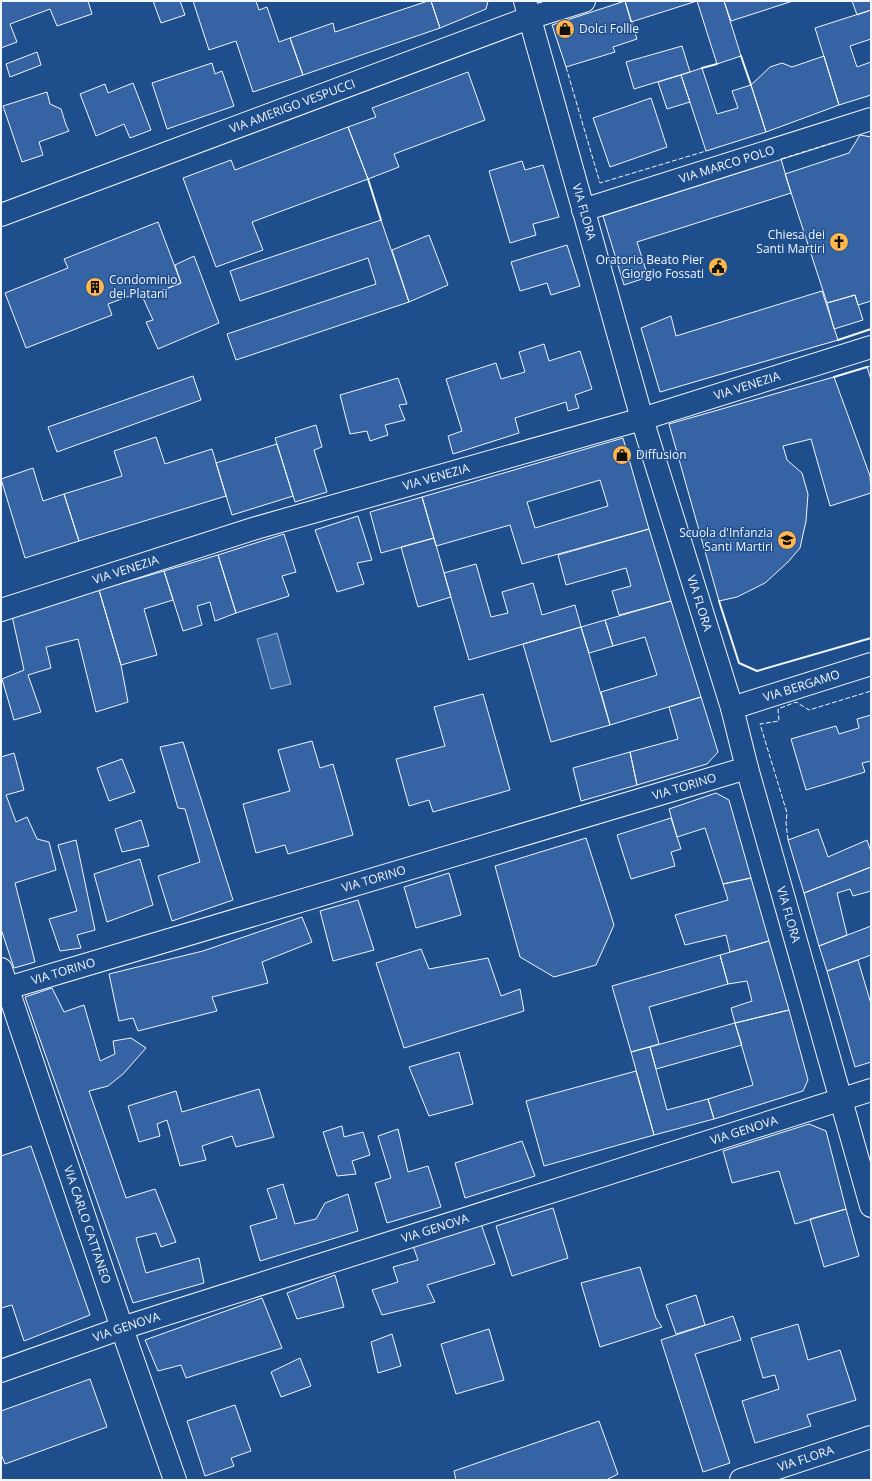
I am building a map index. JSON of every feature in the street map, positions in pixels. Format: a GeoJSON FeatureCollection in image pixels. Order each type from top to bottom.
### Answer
{"type":"FeatureCollection","features":[{"type":"Feature","properties":{"kind":"street","name":"VIA AMERIGO VESPUCCI"},"geometry":{"type":"LineString","coordinates":[[1,215],[527,10],[584,1]]}},
{"type":"Feature","properties":{"kind":"street","name":"VIA FLORA"},"geometry":{"type":"LineString","coordinates":[[527,10],[642,419],[732,708],[871,1206]]}},
{"type":"Feature","properties":{"kind":"street","name":"VIA MARCO POLO"},"geometry":{"type":"LineString","coordinates":[[583,210],[871,119]]}},
{"type":"Feature","properties":{"kind":"street","name":"VIA VENEZIA"},"geometry":{"type":"LineString","coordinates":[[1,610],[256,528],[642,419],[871,347]]}},
{"type":"Feature","properties":{"kind":"street","name":"VIA BERGAMO"},"geometry":{"type":"LineString","coordinates":[[732,708],[871,664]]}},
{"type":"Feature","properties":{"kind":"street","name":"VIA TORINO"},"geometry":{"type":"LineString","coordinates":[[3,982],[748,768]]}},
{"type":"Feature","properties":{"kind":"street","name":"VIA CARLO CATTANEO"},"geometry":{"type":"LineString","coordinates":[[3,982],[175,1480]]}},
{"type":"Feature","properties":{"kind":"street","name":"VIA GENOVA"},"geometry":{"type":"LineString","coordinates":[[1,1371],[122,1328],[871,1090]]}},
{"type":"Feature","properties":{"kind":"street","name":"VIA FLORA"},"geometry":{"type":"LineString","coordinates":[[741,1480],[871,1437]]}},
{"type":"Feature","properties":{"kind":"water"},"geometry":{"type":"Polygon","coordinates":[[[277,633],[291,684],[271,689],[257,639],[277,633]]]}},
{"type":"Feature","properties":{"kind":"building"},"geometry":{"type":"Polygon","coordinates":[[[1,1],[88,1],[92,14],[57,26],[50,9],[10,24],[17,42],[1,48],[1,1]]]}},
{"type":"Feature","properties":{"kind":"building"},"geometry":{"type":"Polygon","coordinates":[[[153,1],[180,1],[185,15],[161,23],[153,1]]]}},
{"type":"Feature","properties":{"kind":"building"},"geometry":{"type":"Polygon","coordinates":[[[193,1],[256,1],[259,10],[267,7],[279,42],[290,38],[303,75],[253,92],[236,41],[209,50],[193,1]]]}},
{"type":"Feature","properties":{"kind":"building"},"geometry":{"type":"Polygon","coordinates":[[[431,1],[440,28],[303,75],[290,38],[333,23],[335,32],[431,1]]]}},
{"type":"Feature","properties":{"kind":"building"},"geometry":{"type":"Polygon","coordinates":[[[431,1],[488,1],[486,9],[440,28],[431,1]]]}},
{"type":"Feature","properties":{"kind":"building"},"geometry":{"type":"Polygon","coordinates":[[[625,1],[697,1],[631,22],[625,1]]]}},
{"type":"Feature","properties":{"kind":"building"},"geometry":{"type":"Polygon","coordinates":[[[625,1],[637,39],[613,47],[615,52],[566,67],[552,25],[625,1]]]}},
{"type":"Feature","properties":{"kind":"building"},"geometry":{"type":"Polygon","coordinates":[[[697,1],[724,1],[741,56],[717,64],[697,1]]]}},
{"type":"Feature","properties":{"kind":"building"},"geometry":{"type":"Polygon","coordinates":[[[724,1],[793,1],[731,21],[724,1]]]}},
{"type":"Feature","properties":{"kind":"building"},"geometry":{"type":"Polygon","coordinates":[[[852,1],[871,1],[871,10],[857,15],[852,1]]]}},
{"type":"Feature","properties":{"kind":"building"},"geometry":{"type":"Polygon","coordinates":[[[871,10],[871,39],[850,46],[857,67],[871,62],[871,95],[839,105],[815,28],[871,10]]]}},
{"type":"Feature","properties":{"kind":"building"},"geometry":{"type":"Polygon","coordinates":[[[682,46],[690,72],[634,89],[626,62],[682,46]]]}},
{"type":"Feature","properties":{"kind":"building"},"geometry":{"type":"Polygon","coordinates":[[[37,52],[41,65],[10,77],[6,64],[37,52]]]}},
{"type":"Feature","properties":{"kind":"building"},"geometry":{"type":"Polygon","coordinates":[[[824,56],[839,105],[766,132],[751,85],[770,67],[782,63],[792,67],[824,56]]]}},
{"type":"Feature","properties":{"kind":"building"},"geometry":{"type":"Polygon","coordinates":[[[212,63],[215,74],[222,71],[234,106],[167,129],[152,83],[212,63]]]}},
{"type":"Feature","properties":{"kind":"building"},"geometry":{"type":"Polygon","coordinates":[[[702,68],[717,114],[738,108],[732,91],[751,85],[766,132],[706,151],[681,75],[702,68]]]}},
{"type":"Feature","properties":{"kind":"building"},"geometry":{"type":"Polygon","coordinates":[[[468,72],[485,120],[394,154],[399,167],[368,179],[348,127],[376,117],[372,108],[468,72]]]}},
{"type":"Feature","properties":{"kind":"building"},"geometry":{"type":"Polygon","coordinates":[[[681,75],[690,102],[667,109],[658,82],[681,75]]]}},
{"type":"Feature","properties":{"kind":"building"},"geometry":{"type":"Polygon","coordinates":[[[133,83],[151,130],[130,138],[124,124],[96,136],[80,94],[105,84],[108,93],[133,83]]]}},
{"type":"Feature","properties":{"kind":"building"},"geometry":{"type":"Polygon","coordinates":[[[47,92],[50,104],[61,109],[69,131],[39,142],[43,155],[22,162],[3,106],[47,92]]]}},
{"type":"Feature","properties":{"kind":"building"},"geometry":{"type":"Polygon","coordinates":[[[651,98],[667,147],[610,167],[593,118],[651,98]]]}},
{"type":"Feature","properties":{"kind":"building"},"geometry":{"type":"Polygon","coordinates":[[[348,127],[368,179],[252,222],[263,250],[216,267],[183,178],[231,160],[235,170],[348,127]]]}},
{"type":"Feature","properties":{"kind":"building","name":"Chiesa dei Santi Martiri"},"geometry":{"type":"Polygon","coordinates":[[[860,135],[871,137],[871,301],[858,305],[855,295],[827,303],[785,174],[849,153],[860,135]]]}},
{"type":"Feature","properties":{"kind":"building"},"geometry":{"type":"Polygon","coordinates":[[[781,159],[791,193],[637,242],[648,277],[624,285],[603,216],[781,159]]]}},
{"type":"Feature","properties":{"kind":"building"},"geometry":{"type":"Polygon","coordinates":[[[522,161],[525,170],[543,165],[559,217],[533,224],[536,235],[510,243],[489,171],[522,161]]]}},
{"type":"Feature","properties":{"kind":"building"},"geometry":{"type":"Polygon","coordinates":[[[381,220],[409,302],[236,360],[227,334],[376,284],[368,258],[240,301],[230,271],[381,220]]]}},
{"type":"Feature","properties":{"kind":"building","name":"Condominio dei Platani"},"geometry":{"type":"Polygon","coordinates":[[[158,222],[181,283],[143,298],[140,292],[108,304],[112,315],[26,348],[5,293],[68,268],[64,259],[158,222]]]}},
{"type":"Feature","properties":{"kind":"building"},"geometry":{"type":"Polygon","coordinates":[[[429,235],[448,285],[409,302],[392,250],[429,235]]]}},
{"type":"Feature","properties":{"kind":"building"},"geometry":{"type":"Polygon","coordinates":[[[567,245],[580,286],[551,295],[547,283],[520,291],[511,262],[567,245]]]}},
{"type":"Feature","properties":{"kind":"building"},"geometry":{"type":"Polygon","coordinates":[[[194,256],[219,323],[158,349],[146,322],[153,320],[143,298],[181,283],[175,265],[194,256]]]}},
{"type":"Feature","properties":{"kind":"building"},"geometry":{"type":"Polygon","coordinates":[[[822,291],[838,340],[660,392],[641,328],[671,316],[676,336],[822,291]]]}},
{"type":"Feature","properties":{"kind":"building"},"geometry":{"type":"Polygon","coordinates":[[[855,295],[863,320],[834,329],[827,303],[855,295]]]}},
{"type":"Feature","properties":{"kind":"building"},"geometry":{"type":"Polygon","coordinates":[[[544,344],[549,361],[580,351],[592,389],[575,395],[579,408],[568,411],[566,402],[515,418],[519,433],[453,454],[448,436],[462,431],[446,379],[496,363],[501,379],[525,372],[519,352],[544,344]]]}},
{"type":"Feature","properties":{"kind":"building"},"geometry":{"type":"Polygon","coordinates":[[[871,366],[871,380],[867,367],[871,366]]]}},
{"type":"Feature","properties":{"kind":"building"},"geometry":{"type":"Polygon","coordinates":[[[193,376],[201,400],[57,452],[48,427],[193,376]]]}},
{"type":"Feature","properties":{"kind":"building"},"geometry":{"type":"Polygon","coordinates":[[[834,377],[870,476],[871,493],[830,506],[811,439],[783,446],[787,460],[802,473],[808,494],[806,521],[800,548],[788,562],[765,583],[737,597],[719,601],[669,424],[834,377]]]}},
{"type":"Feature","properties":{"kind":"building"},"geometry":{"type":"Polygon","coordinates":[[[398,378],[407,404],[399,405],[405,420],[385,425],[388,435],[370,441],[367,431],[350,434],[340,395],[398,378]]]}},
{"type":"Feature","properties":{"kind":"building"},"geometry":{"type":"Polygon","coordinates":[[[316,425],[322,447],[314,450],[327,492],[295,502],[275,438],[316,425]]]}},
{"type":"Feature","properties":{"kind":"building"},"geometry":{"type":"Polygon","coordinates":[[[156,437],[165,464],[212,449],[226,496],[79,541],[64,494],[122,476],[114,451],[156,437]]]}},
{"type":"Feature","properties":{"kind":"building"},"geometry":{"type":"Polygon","coordinates":[[[623,438],[649,529],[522,564],[510,525],[436,546],[422,497],[623,438]],[[600,480],[527,502],[535,528],[608,506],[600,480]]]}},
{"type":"Feature","properties":{"kind":"building"},"geometry":{"type":"Polygon","coordinates":[[[277,444],[293,496],[232,515],[216,463],[277,444]]]}},
{"type":"Feature","properties":{"kind":"building"},"geometry":{"type":"Polygon","coordinates":[[[33,468],[43,501],[64,494],[79,541],[25,558],[1,479],[33,468]]]}},
{"type":"Feature","properties":{"kind":"building"},"geometry":{"type":"Polygon","coordinates":[[[422,497],[434,538],[381,553],[370,512],[422,497]]]}},
{"type":"Feature","properties":{"kind":"building"},"geometry":{"type":"Polygon","coordinates":[[[358,516],[372,560],[357,563],[364,584],[337,592],[315,530],[358,516]]]}},
{"type":"Feature","properties":{"kind":"building"},"geometry":{"type":"Polygon","coordinates":[[[649,529],[671,601],[619,615],[612,591],[631,586],[626,568],[566,585],[558,555],[649,529]]]}},
{"type":"Feature","properties":{"kind":"building"},"geometry":{"type":"Polygon","coordinates":[[[284,534],[296,572],[282,576],[289,596],[236,613],[218,555],[284,534]]]}},
{"type":"Feature","properties":{"kind":"building"},"geometry":{"type":"Polygon","coordinates":[[[434,538],[451,597],[418,607],[401,547],[434,538]]]}},
{"type":"Feature","properties":{"kind":"building"},"geometry":{"type":"Polygon","coordinates":[[[218,555],[236,613],[215,621],[210,602],[197,606],[202,625],[183,631],[164,571],[218,555]]]}},
{"type":"Feature","properties":{"kind":"building"},"geometry":{"type":"Polygon","coordinates":[[[476,564],[491,617],[508,613],[502,592],[533,583],[542,615],[575,605],[581,627],[469,660],[444,573],[476,564]]]}},
{"type":"Feature","properties":{"kind":"building"},"geometry":{"type":"Polygon","coordinates":[[[164,571],[173,600],[144,609],[157,655],[121,665],[99,590],[164,571]]]}},
{"type":"Feature","properties":{"kind":"building"},"geometry":{"type":"Polygon","coordinates":[[[99,590],[121,665],[128,702],[96,712],[78,639],[46,647],[51,668],[28,675],[41,712],[14,720],[2,679],[24,670],[12,616],[99,590]]]}},
{"type":"Feature","properties":{"kind":"building"},"geometry":{"type":"Polygon","coordinates":[[[671,601],[701,697],[610,725],[601,692],[657,675],[645,637],[613,646],[605,620],[671,601]]]}},
{"type":"Feature","properties":{"kind":"building"},"geometry":{"type":"Polygon","coordinates":[[[605,620],[613,646],[589,653],[581,627],[605,620]]]}},
{"type":"Feature","properties":{"kind":"building"},"geometry":{"type":"Polygon","coordinates":[[[581,627],[610,725],[551,742],[523,644],[581,627]]]}},
{"type":"Feature","properties":{"kind":"building"},"geometry":{"type":"Polygon","coordinates":[[[483,694],[510,790],[433,812],[429,800],[409,806],[396,759],[445,746],[434,707],[483,694]]]}},
{"type":"Feature","properties":{"kind":"building"},"geometry":{"type":"Polygon","coordinates":[[[701,697],[718,752],[707,764],[637,785],[630,752],[678,739],[669,707],[701,697]]]}},
{"type":"Feature","properties":{"kind":"building"},"geometry":{"type":"Polygon","coordinates":[[[871,715],[871,761],[862,763],[865,772],[806,790],[791,739],[836,726],[839,734],[859,728],[857,719],[871,715]]]}},
{"type":"Feature","properties":{"kind":"building"},"geometry":{"type":"Polygon","coordinates":[[[312,741],[320,768],[333,764],[353,835],[288,854],[285,845],[256,853],[243,804],[290,791],[278,750],[312,741]]]}},
{"type":"Feature","properties":{"kind":"building"},"geometry":{"type":"Polygon","coordinates":[[[183,742],[233,900],[172,921],[158,876],[200,862],[185,809],[178,808],[160,747],[183,742]]]}},
{"type":"Feature","properties":{"kind":"building"},"geometry":{"type":"Polygon","coordinates":[[[630,752],[637,785],[581,801],[573,768],[630,752]]]}},
{"type":"Feature","properties":{"kind":"building"},"geometry":{"type":"Polygon","coordinates":[[[14,753],[24,790],[6,795],[16,822],[27,817],[37,839],[49,842],[56,870],[15,883],[35,962],[14,968],[1,929],[1,757],[14,753]]]}},
{"type":"Feature","properties":{"kind":"building"},"geometry":{"type":"Polygon","coordinates":[[[122,759],[135,792],[109,801],[97,768],[122,759]]]}},
{"type":"Feature","properties":{"kind":"building"},"geometry":{"type":"Polygon","coordinates":[[[716,793],[729,800],[751,878],[723,884],[705,828],[677,837],[669,809],[716,793]]]}},
{"type":"Feature","properties":{"kind":"building"},"geometry":{"type":"Polygon","coordinates":[[[671,818],[681,849],[671,852],[675,866],[631,879],[617,835],[671,818]]]}},
{"type":"Feature","properties":{"kind":"building"},"geometry":{"type":"Polygon","coordinates":[[[141,820],[149,846],[122,852],[115,829],[141,820]]]}},
{"type":"Feature","properties":{"kind":"building"},"geometry":{"type":"Polygon","coordinates":[[[818,829],[828,857],[867,840],[871,852],[871,867],[804,893],[788,840],[818,829]]]}},
{"type":"Feature","properties":{"kind":"building"},"geometry":{"type":"Polygon","coordinates":[[[586,838],[614,925],[596,965],[554,977],[520,957],[495,866],[586,838]]]}},
{"type":"Feature","properties":{"kind":"building"},"geometry":{"type":"Polygon","coordinates":[[[76,840],[95,930],[77,935],[81,948],[60,951],[49,919],[77,911],[58,845],[76,840]]]}},
{"type":"Feature","properties":{"kind":"building"},"geometry":{"type":"Polygon","coordinates":[[[140,859],[153,905],[107,922],[94,874],[140,859]]]}},
{"type":"Feature","properties":{"kind":"building"},"geometry":{"type":"Polygon","coordinates":[[[871,867],[871,891],[853,896],[850,889],[837,893],[847,935],[819,946],[804,893],[871,867]]]}},
{"type":"Feature","properties":{"kind":"building"},"geometry":{"type":"Polygon","coordinates":[[[449,873],[461,915],[416,928],[404,887],[449,873]]]}},
{"type":"Feature","properties":{"kind":"building"},"geometry":{"type":"Polygon","coordinates":[[[751,878],[769,941],[730,952],[726,935],[685,945],[675,915],[728,900],[723,884],[751,878]]]}},
{"type":"Feature","properties":{"kind":"building"},"geometry":{"type":"Polygon","coordinates":[[[358,900],[374,950],[333,961],[320,911],[358,900]]]}},
{"type":"Feature","properties":{"kind":"building"},"geometry":{"type":"Polygon","coordinates":[[[302,917],[312,942],[262,962],[268,983],[212,997],[217,1011],[138,1031],[133,1018],[119,1021],[109,974],[203,951],[302,917]]]}},
{"type":"Feature","properties":{"kind":"building"},"geometry":{"type":"Polygon","coordinates":[[[871,926],[871,955],[827,971],[819,946],[871,926]]]}},
{"type":"Feature","properties":{"kind":"building"},"geometry":{"type":"Polygon","coordinates":[[[769,941],[789,1010],[735,1023],[731,1008],[752,1001],[747,981],[728,984],[720,955],[769,941]]]}},
{"type":"Feature","properties":{"kind":"building"},"geometry":{"type":"Polygon","coordinates":[[[421,949],[429,969],[488,958],[501,996],[520,989],[524,1011],[404,1048],[376,963],[421,949]]]}},
{"type":"Feature","properties":{"kind":"building"},"geometry":{"type":"Polygon","coordinates":[[[720,955],[728,984],[649,1007],[659,1044],[631,1052],[612,986],[720,955]]]}},
{"type":"Feature","properties":{"kind":"building"},"geometry":{"type":"Polygon","coordinates":[[[858,960],[871,1004],[871,1062],[855,1067],[827,971],[858,960]]]}},
{"type":"Feature","properties":{"kind":"building"},"geometry":{"type":"Polygon","coordinates":[[[52,988],[64,1012],[84,1005],[100,1061],[115,1054],[113,1041],[131,1038],[146,1048],[123,1074],[108,1086],[89,1091],[126,1198],[155,1189],[176,1242],[161,1247],[156,1233],[136,1238],[146,1273],[199,1258],[204,1283],[133,1303],[25,997],[52,988]]]}},
{"type":"Feature","properties":{"kind":"building"},"geometry":{"type":"Polygon","coordinates":[[[789,1010],[808,1080],[803,1091],[714,1119],[708,1099],[753,1085],[735,1023],[789,1010]]]}},
{"type":"Feature","properties":{"kind":"building"},"geometry":{"type":"Polygon","coordinates":[[[735,1023],[742,1045],[656,1069],[650,1047],[735,1023]]]}},
{"type":"Feature","properties":{"kind":"building"},"geometry":{"type":"Polygon","coordinates":[[[650,1047],[667,1110],[708,1099],[714,1119],[654,1135],[631,1052],[650,1047]]]}},
{"type":"Feature","properties":{"kind":"building"},"geometry":{"type":"Polygon","coordinates":[[[459,1052],[473,1104],[429,1116],[409,1067],[459,1052]]]}},
{"type":"Feature","properties":{"kind":"building"},"geometry":{"type":"Polygon","coordinates":[[[636,1071],[654,1135],[544,1166],[526,1101],[636,1071]]]}},
{"type":"Feature","properties":{"kind":"building"},"geometry":{"type":"Polygon","coordinates":[[[259,1089],[274,1137],[236,1147],[232,1136],[202,1146],[206,1160],[180,1166],[167,1120],[157,1124],[160,1136],[139,1142],[128,1106],[176,1091],[182,1112],[259,1089]]]}},
{"type":"Feature","properties":{"kind":"building"},"geometry":{"type":"Polygon","coordinates":[[[809,1124],[826,1131],[846,1209],[795,1224],[779,1171],[732,1183],[723,1151],[809,1124]]]}},
{"type":"Feature","properties":{"kind":"building"},"geometry":{"type":"Polygon","coordinates":[[[342,1126],[344,1137],[363,1132],[370,1155],[352,1161],[356,1174],[337,1176],[323,1132],[342,1126]]]}},
{"type":"Feature","properties":{"kind":"building"},"geometry":{"type":"Polygon","coordinates":[[[398,1129],[408,1172],[428,1166],[441,1207],[387,1223],[375,1183],[391,1178],[378,1136],[398,1129]]]}},
{"type":"Feature","properties":{"kind":"building"},"geometry":{"type":"Polygon","coordinates":[[[522,1141],[535,1176],[465,1198],[455,1163],[522,1141]]]}},
{"type":"Feature","properties":{"kind":"building"},"geometry":{"type":"Polygon","coordinates":[[[31,1146],[90,1315],[24,1341],[12,1305],[1,1308],[1,1156],[31,1146]]]}},
{"type":"Feature","properties":{"kind":"building"},"geometry":{"type":"Polygon","coordinates":[[[283,1184],[295,1224],[316,1219],[325,1203],[348,1194],[358,1231],[260,1261],[250,1226],[277,1218],[267,1189],[283,1184]]]}},
{"type":"Feature","properties":{"kind":"building"},"geometry":{"type":"Polygon","coordinates":[[[553,1208],[568,1258],[512,1276],[496,1226],[553,1208]]]}},
{"type":"Feature","properties":{"kind":"building"},"geometry":{"type":"Polygon","coordinates":[[[846,1209],[859,1256],[824,1267],[810,1219],[846,1209]]]}},
{"type":"Feature","properties":{"kind":"building"},"geometry":{"type":"Polygon","coordinates":[[[481,1224],[495,1264],[427,1285],[435,1302],[382,1315],[372,1290],[398,1282],[393,1267],[418,1260],[413,1246],[481,1224]]]}},
{"type":"Feature","properties":{"kind":"building"},"geometry":{"type":"Polygon","coordinates":[[[640,1267],[656,1318],[662,1327],[600,1347],[581,1283],[640,1267]]]}},
{"type":"Feature","properties":{"kind":"building"},"geometry":{"type":"Polygon","coordinates":[[[335,1275],[344,1307],[297,1319],[287,1293],[335,1275]]]}},
{"type":"Feature","properties":{"kind":"building"},"geometry":{"type":"Polygon","coordinates":[[[696,1295],[705,1325],[676,1334],[666,1305],[696,1295]]]}},
{"type":"Feature","properties":{"kind":"building"},"geometry":{"type":"Polygon","coordinates":[[[262,1298],[282,1348],[186,1378],[181,1365],[158,1371],[145,1340],[262,1298]]]}},
{"type":"Feature","properties":{"kind":"building"},"geometry":{"type":"Polygon","coordinates":[[[733,1316],[741,1340],[695,1354],[730,1463],[703,1472],[661,1340],[733,1316]]]}},
{"type":"Feature","properties":{"kind":"building"},"geometry":{"type":"Polygon","coordinates":[[[798,1324],[808,1360],[840,1350],[856,1400],[807,1415],[811,1426],[755,1443],[742,1401],[779,1389],[775,1375],[763,1378],[751,1338],[798,1324]]]}},
{"type":"Feature","properties":{"kind":"building"},"geometry":{"type":"Polygon","coordinates":[[[489,1329],[504,1380],[456,1394],[441,1344],[489,1329]]]}},
{"type":"Feature","properties":{"kind":"building"},"geometry":{"type":"Polygon","coordinates":[[[392,1334],[401,1366],[378,1373],[371,1342],[392,1334]]]}},
{"type":"Feature","properties":{"kind":"building"},"geometry":{"type":"Polygon","coordinates":[[[300,1358],[311,1386],[281,1397],[271,1372],[300,1358]]]}},
{"type":"Feature","properties":{"kind":"building"},"geometry":{"type":"Polygon","coordinates":[[[90,1379],[107,1427],[5,1464],[1,1454],[1,1411],[90,1379]]]}},
{"type":"Feature","properties":{"kind":"building"},"geometry":{"type":"Polygon","coordinates":[[[235,1405],[251,1451],[231,1458],[234,1466],[205,1476],[187,1421],[235,1405]]]}},
{"type":"Feature","properties":{"kind":"building"},"geometry":{"type":"Polygon","coordinates":[[[599,1421],[618,1474],[606,1480],[456,1480],[454,1471],[599,1421]]]}},
{"type":"Feature","properties":{"kind":"fence"},"geometry":{"type":"LineString","coordinates":[[566,67],[600,183],[706,151]]}},
{"type":"Feature","properties":{"kind":"fence"},"geometry":{"type":"LineString","coordinates":[[781,159],[835,142]]}},
{"type":"Feature","properties":{"kind":"fence"},"geometry":{"type":"LineString","coordinates":[[788,840],[786,823],[787,813],[760,724],[779,721],[778,709],[796,702],[809,710],[871,691]]}},
{"type":"Feature","properties":{"kind":"wall"},"geometry":{"type":"LineString","coordinates":[[741,56],[751,85]]}},
{"type":"Feature","properties":{"kind":"wall"},"geometry":{"type":"LineString","coordinates":[[702,68],[717,64]]}},
{"type":"Feature","properties":{"kind":"wall"},"geometry":{"type":"LineString","coordinates":[[368,179],[381,220]]}},
{"type":"Feature","properties":{"kind":"wall"},"geometry":{"type":"LineString","coordinates":[[838,340],[871,329]]}},
{"type":"Feature","properties":{"kind":"wall"},"geometry":{"type":"LineString","coordinates":[[834,377],[867,367]]}},
{"type":"Feature","properties":{"kind":"wall"},"geometry":{"type":"LineString","coordinates":[[719,601],[739,663],[757,671],[871,638]]}},
{"type":"Feature","properties":{"kind":"place","name":"Dolci Follie"},"geometry":{"type":"Point","coordinates":[565,29]}},
{"type":"Feature","properties":{"kind":"place","name":"Chiesa dei Santi Martiri"},"geometry":{"type":"Point","coordinates":[839,242]}},
{"type":"Feature","properties":{"kind":"place","name":"Oratorio Beato Pier Giorgio Fossati"},"geometry":{"type":"Point","coordinates":[718,267]}},
{"type":"Feature","properties":{"kind":"place","name":"Condominio dei Platani"},"geometry":{"type":"Point","coordinates":[95,287]}},
{"type":"Feature","properties":{"kind":"place","name":"Diffusion"},"geometry":{"type":"Point","coordinates":[622,455]}},
{"type":"Feature","properties":{"kind":"place","name":"Scuola d'Infanzia Santi Martiri"},"geometry":{"type":"Point","coordinates":[787,540]}}]}
